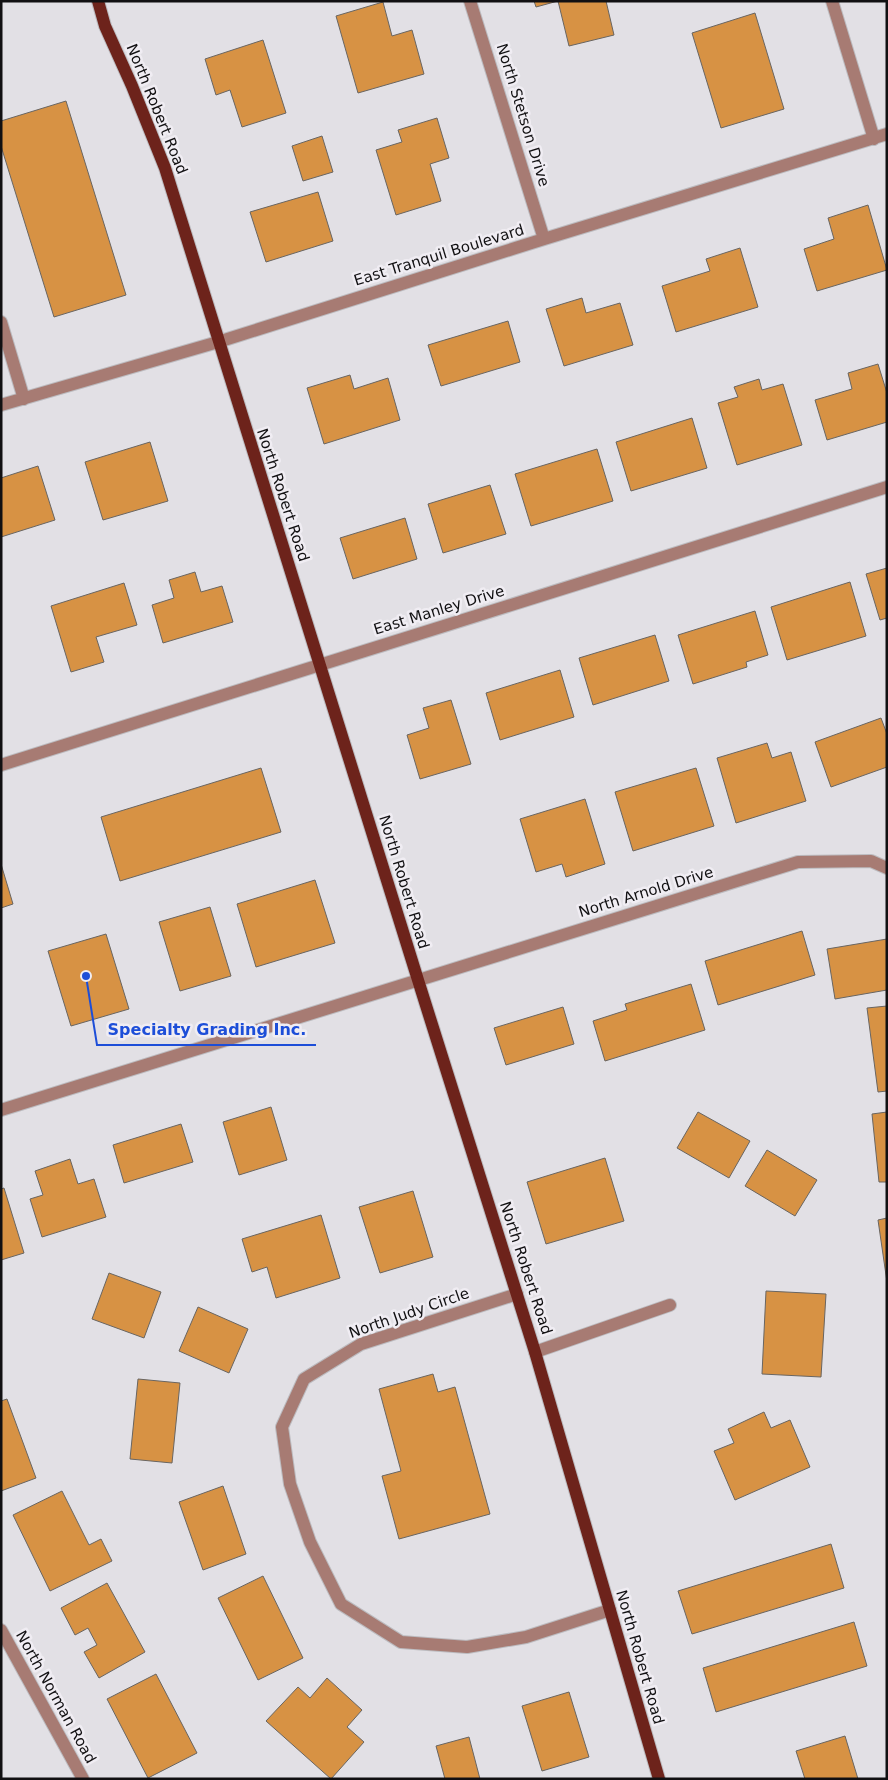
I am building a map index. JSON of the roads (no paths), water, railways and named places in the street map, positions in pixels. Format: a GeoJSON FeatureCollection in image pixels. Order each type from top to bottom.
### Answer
{"type":"FeatureCollection","features":[{"type":"Feature","properties":{"kind":"main road","name":"North Robert Road"},"geometry":{"type":"LineString","coordinates":[[98,1],[105,26],[132,86],[165,168],[535,1352],[658,1779]]}},
{"type":"Feature","properties":{"kind":"street","name":"North Stetson Drive"},"geometry":{"type":"LineString","coordinates":[[470,1],[544,239]]}},
{"type":"Feature","properties":{"kind":"street"},"geometry":{"type":"LineString","coordinates":[[832,1],[874,138]]}},
{"type":"Feature","properties":{"kind":"street","name":"East Tranquil Boulevard"},"geometry":{"type":"LineString","coordinates":[[1,405],[218,342],[544,239],[887,134]]}},
{"type":"Feature","properties":{"kind":"street"},"geometry":{"type":"LineString","coordinates":[[1,322],[24,398]]}},
{"type":"Feature","properties":{"kind":"street","name":"East Manley Drive"},"geometry":{"type":"LineString","coordinates":[[1,765],[887,487]]}},
{"type":"Feature","properties":{"kind":"street","name":"North Arnold Drive"},"geometry":{"type":"LineString","coordinates":[[1,1110],[798,862],[871,861],[887,868]]}},
{"type":"Feature","properties":{"kind":"street","name":"North Judy Circle"},"geometry":{"type":"LineString","coordinates":[[517,1294],[361,1344],[304,1379],[282,1427],[290,1484],[310,1542],[342,1604],[401,1642],[467,1647],[526,1637],[610,1610]]}},
{"type":"Feature","properties":{"kind":"street"},"geometry":{"type":"LineString","coordinates":[[535,1352],[670,1305]]}},
{"type":"Feature","properties":{"kind":"street","name":"North Norman Road"},"geometry":{"type":"LineString","coordinates":[[1,1630],[83,1779]]}},
{"type":"Feature","properties":{"kind":"place","name":"Specialty Grading Inc."},"geometry":{"type":"Point","coordinates":[86,976]}}]}
